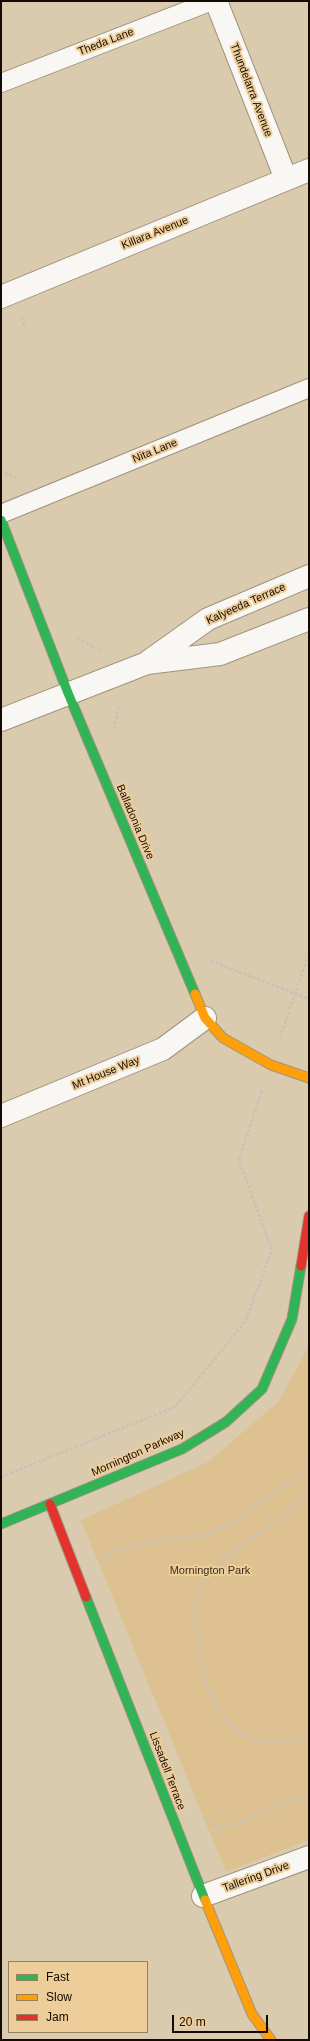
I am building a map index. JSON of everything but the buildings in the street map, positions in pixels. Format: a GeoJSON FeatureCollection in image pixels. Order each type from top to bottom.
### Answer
{"type":"FeatureCollection","features":[{"type":"Feature","properties":{"kind":"street","name":"Thundelarra Avenue"},"geometry":{"type":"LineString","coordinates":[[216,1],[286,179]]}},
{"type":"Feature","properties":{"kind":"street","name":"Killara Avenue"},"geometry":{"type":"LineString","coordinates":[[1,297],[309,170]]}},
{"type":"Feature","properties":{"kind":"street","name":"Balladonia Drive"},"geometry":{"type":"LineString","coordinates":[[1,520],[68,693],[205,1018],[223,1038],[271,1064],[309,1078]]}},
{"type":"Feature","properties":{"kind":"street","name":"Kalyeeda Terrace"},"geometry":{"type":"LineString","coordinates":[[1,720],[147,663],[208,619],[309,576]]}},
{"type":"Feature","properties":{"kind":"street","name":"Kalyeeda Terrace"},"geometry":{"type":"LineString","coordinates":[[147,663],[220,654],[309,619]]}},
{"type":"Feature","properties":{"kind":"street","name":"Mt House Way"},"geometry":{"type":"LineString","coordinates":[[1,1116],[163,1049],[205,1018]]}},
{"type":"Feature","properties":{"kind":"street","name":"Mornington Parkway"},"geometry":{"type":"LineString","coordinates":[[1,1524],[182,1449],[226,1422],[262,1389],[292,1319],[309,1216]]}},
{"type":"Feature","properties":{"kind":"street","name":"Lissadell Terrace"},"geometry":{"type":"LineString","coordinates":[[50,1504],[234,1976],[252,2014],[271,2040]]}},
{"type":"Feature","properties":{"kind":"street","name":"Tallering Drive"},"geometry":{"type":"LineString","coordinates":[[203,1896],[309,1857]]}},
{"type":"Feature","properties":{"kind":"lane","name":"Theda Lane"},"geometry":{"type":"LineString","coordinates":[[1,83],[212,1]]}},
{"type":"Feature","properties":{"kind":"lane","name":"Nita Lane"},"geometry":{"type":"LineString","coordinates":[[1,514],[309,388]]}},
{"type":"Feature","properties":{"kind":"path"},"geometry":{"type":"LineString","coordinates":[[4,473],[30,483],[38,499]]}},
{"type":"Feature","properties":{"kind":"path"},"geometry":{"type":"LineString","coordinates":[[75,637],[103,652],[122,692],[113,734]]}},
{"type":"Feature","properties":{"kind":"path"},"geometry":{"type":"LineString","coordinates":[[1,1477],[175,1407],[246,1322],[272,1250],[239,1160],[307,958],[309,957]]}},
{"type":"Feature","properties":{"kind":"path"},"geometry":{"type":"LineString","coordinates":[[208,959],[309,999]]}},
{"type":"Feature","properties":{"kind":"path"},"geometry":{"type":"LineString","coordinates":[[77,1574],[94,1560],[108,1554],[155,1541],[204,1535],[231,1524],[309,1468]]}},
{"type":"Feature","properties":{"kind":"path"},"geometry":{"type":"LineString","coordinates":[[309,1492],[282,1517],[215,1566],[201,1585],[195,1603],[194,1620],[207,1685],[217,1708],[230,1724],[241,1734],[255,1740],[270,1742],[309,1739]]}},
{"type":"Feature","properties":{"kind":"path"},"geometry":{"type":"LineString","coordinates":[[105,1568],[108,1554]]}},
{"type":"Feature","properties":{"kind":"path"},"geometry":{"type":"LineString","coordinates":[[203,1818],[219,1830],[309,1794]]}},
{"type":"Feature","properties":{"kind":"green space","name":"Mornington Park"},"geometry":{"type":"Polygon","coordinates":[[[309,1346],[309,1840],[226,1872],[81,1520],[208,1462],[278,1402],[309,1346]]]}},
{"type":"Feature","properties":{"kind":"traffic: fast"},"geometry":{"type":"LineString","coordinates":[[1,520],[68,693],[195,994]]}},
{"type":"Feature","properties":{"kind":"traffic: fast"},"geometry":{"type":"LineString","coordinates":[[1,1524],[182,1449],[226,1422],[262,1389],[292,1319],[301,1266]]}},
{"type":"Feature","properties":{"kind":"traffic: fast"},"geometry":{"type":"LineString","coordinates":[[86,1597],[205,1900]]}},
{"type":"Feature","properties":{"kind":"traffic: slow"},"geometry":{"type":"LineString","coordinates":[[195,994],[205,1018],[223,1038],[271,1065],[309,1078]]}},
{"type":"Feature","properties":{"kind":"traffic: slow"},"geometry":{"type":"LineString","coordinates":[[205,1900],[252,2014],[271,2040]]}},
{"type":"Feature","properties":{"kind":"traffic: jam"},"geometry":{"type":"LineString","coordinates":[[301,1266],[309,1216]]}},
{"type":"Feature","properties":{"kind":"traffic: jam"},"geometry":{"type":"LineString","coordinates":[[50,1504],[86,1597]]}}]}
